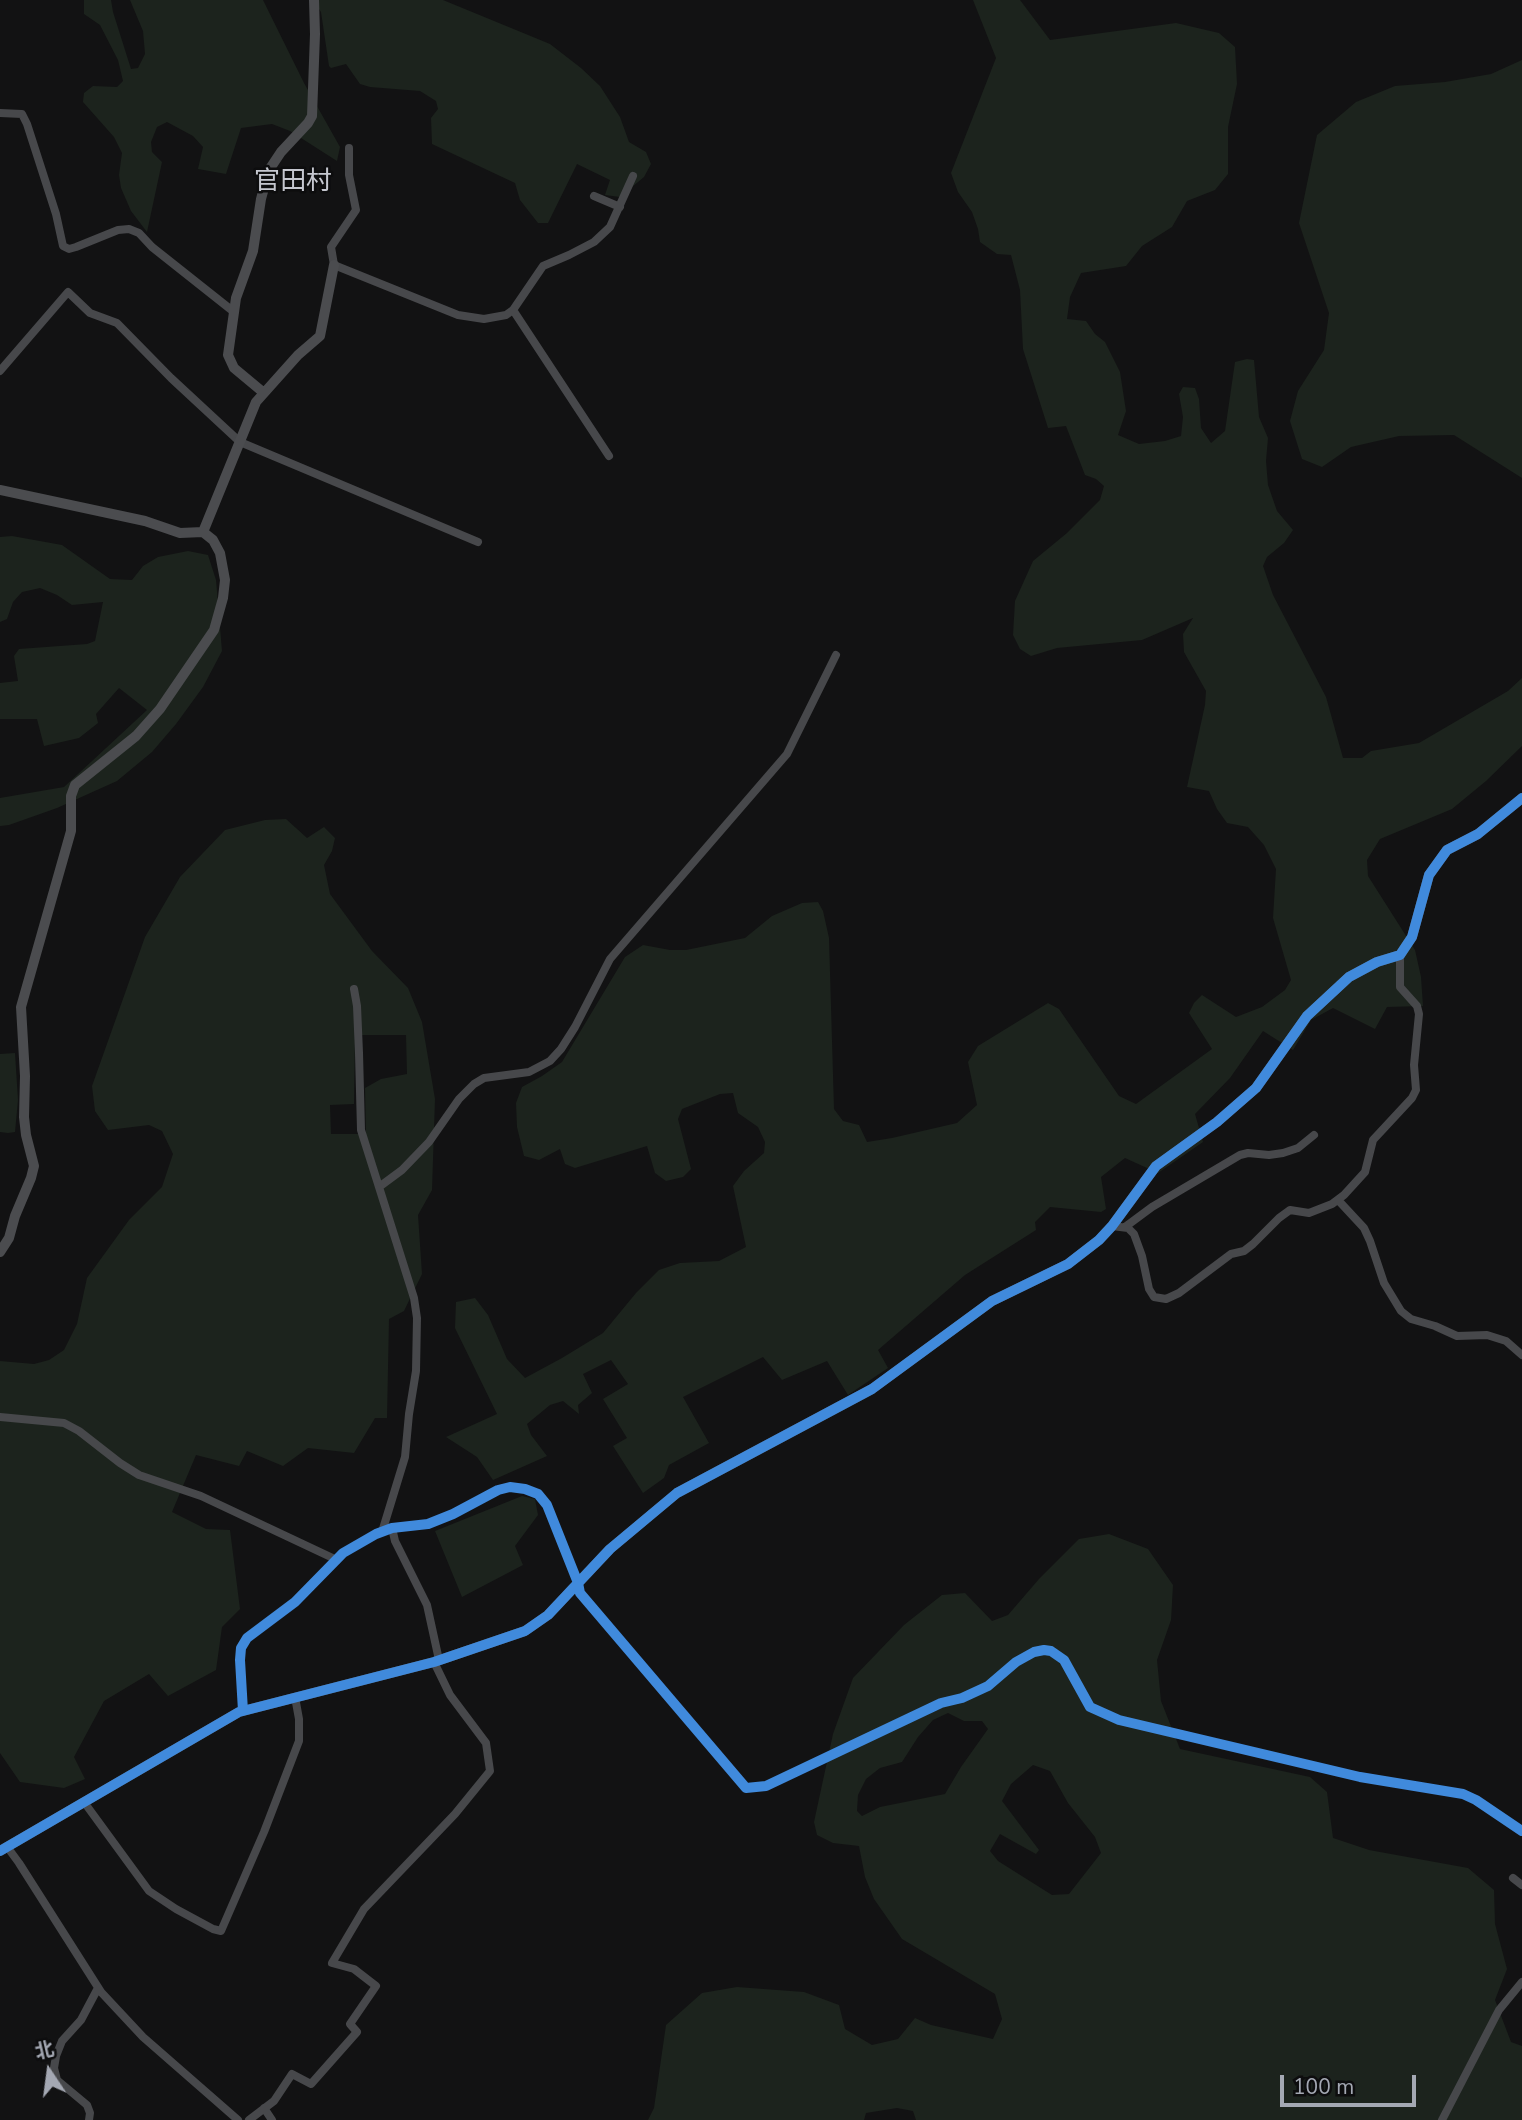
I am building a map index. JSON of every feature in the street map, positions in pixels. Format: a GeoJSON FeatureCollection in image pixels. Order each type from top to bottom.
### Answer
{"type":"FeatureCollection","features":[{"type":"Feature","properties":{"kind":"street"},"geometry":{"type":"LineString","coordinates":[[264,393],[234,368],[228,355],[236,298],[253,250],[261,199],[269,170],[312,116],[314,0]]}},
{"type":"Feature","properties":{"kind":"street"},"geometry":{"type":"LineString","coordinates":[[0,113],[22,114],[27,124],[57,214],[63,246],[69,249],[118,230],[129,229],[139,233],[152,247],[234,312]]}},
{"type":"Feature","properties":{"kind":"street"},"geometry":{"type":"LineString","coordinates":[[203,532],[256,402],[298,355],[320,336],[334,265],[331,247],[356,210],[349,176],[349,148]]}},
{"type":"Feature","properties":{"kind":"street"},"geometry":{"type":"LineString","coordinates":[[334,265],[458,315],[497,318],[513,310],[542,266],[594,242],[610,228],[633,176]]}},
{"type":"Feature","properties":{"kind":"street"},"geometry":{"type":"LineString","coordinates":[[594,196],[620,207]]}},
{"type":"Feature","properties":{"kind":"street"},"geometry":{"type":"LineString","coordinates":[[0,371],[68,292],[90,313],[117,323],[240,442],[478,542]]}},
{"type":"Feature","properties":{"kind":"street"},"geometry":{"type":"LineString","coordinates":[[513,310],[609,456]]}},
{"type":"Feature","properties":{"kind":"street"},"geometry":{"type":"LineString","coordinates":[[0,355],[8,361]]}},
{"type":"Feature","properties":{"kind":"street"},"geometry":{"type":"LineString","coordinates":[[0,490],[145,521],[180,533],[203,532],[213,540],[220,553],[225,579],[214,630],[160,709],[136,736],[75,785],[71,796],[71,831],[21,1007],[25,1076],[24,1118],[34,1166],[9,1238],[0,1252]]}},
{"type":"Feature","properties":{"kind":"street"},"geometry":{"type":"LineString","coordinates":[[379,1187],[402,1170],[429,1142],[459,1099],[474,1084],[484,1078],[529,1072],[550,1061],[561,1049],[610,959],[787,754],[836,654]]}},
{"type":"Feature","properties":{"kind":"street"},"geometry":{"type":"LineString","coordinates":[[1112,1226],[1125,1227],[1134,1234],[1149,1289],[1154,1297],[1166,1299],[1179,1293],[1231,1254],[1244,1251],[1290,1210],[1309,1213],[1338,1200],[1356,1183],[1365,1172],[1373,1140],[1412,1098],[1416,1090],[1414,1065],[1419,1014],[1418,1006],[1399,987],[1400,955],[1412,937],[1429,875],[1447,850],[1478,834],[1522,798]]}},
{"type":"Feature","properties":{"kind":"street"},"geometry":{"type":"LineString","coordinates":[[239,2120],[143,2037],[98,1988],[19,1863],[4,1850],[243,1711],[437,1661],[525,1632],[548,1615],[610,1549],[677,1493],[872,1389],[992,1301],[1068,1264],[1112,1226],[1156,1166],[1217,1122],[1256,1088],[1307,1016],[1349,976],[1377,962],[1400,955]]}},
{"type":"Feature","properties":{"kind":"street"},"geometry":{"type":"LineString","coordinates":[[354,989],[357,1006],[361,1130],[414,1298],[418,1338],[405,1457],[382,1532]]}},
{"type":"Feature","properties":{"kind":"street"},"geometry":{"type":"LineString","coordinates":[[1125,1227],[1152,1206],[1240,1155],[1283,1153],[1298,1148],[1314,1135]]}},
{"type":"Feature","properties":{"kind":"street"},"geometry":{"type":"LineString","coordinates":[[1338,1200],[1364,1228],[1384,1283],[1401,1311],[1420,1323],[1435,1326],[1457,1336],[1487,1335],[1506,1342],[1522,1355]]}},
{"type":"Feature","properties":{"kind":"street"},"geometry":{"type":"LineString","coordinates":[[0,1417],[64,1423],[139,1475],[201,1496],[337,1560]]}},
{"type":"Feature","properties":{"kind":"street"},"geometry":{"type":"LineString","coordinates":[[243,1711],[241,1648],[247,1638],[295,1602],[343,1553],[392,1528],[428,1524],[498,1490],[510,1487],[538,1494],[547,1505],[580,1593],[746,1788],[766,1786],[941,1703],[971,1694],[988,1686],[1016,1662],[1034,1652],[1044,1650],[1051,1651],[1064,1660],[1090,1707],[1107,1715],[1360,1777],[1463,1794],[1522,1831]]}},
{"type":"Feature","properties":{"kind":"street"},"geometry":{"type":"LineString","coordinates":[[250,2120],[274,2101],[292,2074],[311,2084],[357,2032],[350,2024],[376,1986],[354,1969],[332,1963],[364,1909],[455,1814],[490,1771],[486,1743],[450,1695],[437,1661],[427,1605],[395,1541],[392,1528]]}},
{"type":"Feature","properties":{"kind":"street"},"geometry":{"type":"LineString","coordinates":[[84,1802],[149,1891],[176,1909],[221,1931],[264,1832],[299,1741],[295,1697]]}},
{"type":"Feature","properties":{"kind":"street"},"geometry":{"type":"LineString","coordinates":[[1513,1878],[1522,1885]]}},
{"type":"Feature","properties":{"kind":"street"},"geometry":{"type":"LineString","coordinates":[[1442,2120],[1499,2010],[1522,1982]]}},
{"type":"Feature","properties":{"kind":"street"},"geometry":{"type":"LineString","coordinates":[[89,2120],[87,2105],[57,2080],[54,2068],[62,2041],[81,2021],[98,1988]]}},
{"type":"Feature","properties":{"kind":"street"},"geometry":{"type":"LineString","coordinates":[[264,2108],[272,2120]]}},
{"type":"Feature","properties":{"kind":"shaded area"},"geometry":{"type":"Polygon","coordinates":[[[84,0],[111,0],[131,69],[138,68],[145,54],[143,31],[130,0],[263,0],[304,83],[340,147],[337,161],[290,131],[272,124],[241,128],[226,174],[198,169],[203,147],[193,136],[167,122],[157,127],[151,142],[152,152],[162,162],[147,232],[131,211],[121,188],[119,175],[122,153],[114,137],[83,102],[84,93],[93,86],[117,87],[123,81],[118,60],[100,25],[84,14],[84,0]]]}},
{"type":"Feature","properties":{"kind":"shaded area"},"geometry":{"type":"Polygon","coordinates":[[[313,0],[443,0],[550,44],[600,86],[620,117],[629,142],[646,152],[651,164],[644,177],[620,197],[605,195],[610,180],[577,164],[548,223],[538,223],[520,200],[515,183],[432,144],[431,118],[438,109],[436,101],[420,91],[360,84],[346,64],[331,68],[321,12],[313,0]]]}},
{"type":"Feature","properties":{"kind":"shaded area"},"geometry":{"type":"Polygon","coordinates":[[[973,0],[1020,0],[1050,40],[1176,23],[1219,33],[1235,47],[1237,84],[1228,127],[1228,174],[1215,190],[1187,201],[1172,227],[1142,246],[1126,266],[1081,273],[1070,297],[1067,319],[1086,321],[1105,342],[1120,372],[1126,411],[1118,435],[1139,444],[1181,436],[1183,417],[1179,394],[1183,387],[1195,388],[1199,399],[1201,428],[1211,443],[1225,431],[1235,362],[1254,360],[1259,417],[1268,438],[1268,485],[1277,511],[1293,530],[1284,543],[1267,557],[1263,566],[1273,595],[1326,697],[1343,758],[1362,758],[1371,751],[1419,743],[1508,691],[1522,678],[1522,746],[1452,809],[1380,839],[1367,860],[1368,876],[1415,950],[1421,977],[1423,1006],[1387,1007],[1375,1029],[1333,1008],[1311,1020],[1293,1050],[1263,1031],[1230,1078],[1195,1114],[1203,1142],[1158,1173],[1125,1158],[1101,1177],[1106,1209],[1101,1212],[1050,1207],[1035,1222],[1036,1230],[965,1275],[878,1350],[888,1368],[848,1395],[827,1361],[782,1380],[763,1357],[683,1397],[709,1443],[669,1465],[664,1478],[643,1493],[613,1446],[627,1438],[603,1399],[628,1384],[611,1360],[583,1374],[592,1393],[578,1405],[579,1414],[563,1401],[550,1405],[527,1424],[531,1435],[547,1456],[493,1480],[477,1457],[446,1437],[497,1414],[455,1328],[456,1302],[475,1298],[488,1315],[507,1359],[525,1378],[603,1333],[659,1270],[680,1263],[719,1261],[746,1247],[733,1186],[744,1171],[764,1153],[765,1142],[758,1127],[738,1113],[733,1093],[720,1094],[682,1109],[678,1119],[691,1169],[683,1177],[666,1181],[655,1173],[647,1146],[575,1168],[565,1164],[560,1149],[539,1160],[524,1156],[517,1127],[516,1103],[522,1087],[562,1062],[625,957],[643,945],[686,950],[745,938],[772,916],[802,903],[818,902],[823,911],[829,938],[834,1109],[843,1121],[859,1125],[867,1142],[957,1123],[977,1105],[968,1062],[978,1046],[1048,1003],[1059,1009],[1119,1096],[1136,1104],[1212,1049],[1189,1013],[1202,995],[1236,1017],[1262,1007],[1285,990],[1291,980],[1273,918],[1276,869],[1264,845],[1248,827],[1227,823],[1209,791],[1187,787],[1206,691],[1184,652],[1183,634],[1193,618],[1142,640],[1057,648],[1031,656],[1020,649],[1013,635],[1015,601],[1033,561],[1067,533],[1100,500],[1104,486],[1085,475],[1066,426],[1048,428],[1023,349],[1020,290],[1011,255],[997,254],[980,242],[972,212],[958,192],[951,173],[996,58],[973,0]]]}},
{"type":"Feature","properties":{"kind":"shaded area"},"geometry":{"type":"Polygon","coordinates":[[[1522,60],[1522,478],[1454,435],[1399,436],[1351,447],[1322,467],[1302,459],[1290,421],[1298,391],[1324,350],[1329,313],[1299,223],[1317,135],[1356,102],[1395,86],[1445,82],[1491,74],[1522,60]]]}},
{"type":"Feature","properties":{"kind":"shaded area"},"geometry":{"type":"Polygon","coordinates":[[[12,536],[62,545],[110,579],[132,580],[143,566],[158,557],[188,551],[208,555],[216,580],[222,651],[203,687],[176,724],[152,752],[117,781],[57,808],[0,826],[0,798],[64,787],[147,710],[119,688],[96,714],[98,723],[79,738],[44,746],[37,719],[0,719],[0,683],[18,681],[14,656],[19,649],[87,644],[95,641],[103,602],[72,605],[40,588],[22,592],[13,602],[7,619],[0,622],[0,537],[12,536]]]}},
{"type":"Feature","properties":{"kind":"shaded area"},"geometry":{"type":"Polygon","coordinates":[[[286,819],[307,838],[324,827],[335,838],[332,851],[324,865],[330,894],[372,951],[408,988],[422,1022],[435,1099],[432,1190],[418,1215],[422,1274],[404,1311],[389,1319],[387,1418],[375,1418],[354,1453],[308,1448],[283,1466],[247,1451],[239,1466],[196,1455],[172,1512],[206,1529],[230,1530],[240,1609],[222,1627],[216,1670],[168,1696],[149,1674],[104,1701],[74,1757],[85,1779],[64,1788],[20,1782],[0,1753],[0,1361],[34,1364],[49,1360],[64,1350],[77,1324],[87,1278],[129,1220],[162,1187],[173,1154],[162,1131],[149,1125],[108,1130],[95,1111],[92,1086],[145,937],[180,877],[225,830],[265,820],[286,819]],[[355,1035],[354,1104],[330,1105],[331,1134],[366,1134],[365,1088],[381,1079],[407,1074],[406,1035],[355,1035]]]}},
{"type":"Feature","properties":{"kind":"shaded area"},"geometry":{"type":"Polygon","coordinates":[[[15,1053],[18,1100],[15,1132],[0,1132],[0,1054],[15,1053]]]}},
{"type":"Feature","properties":{"kind":"shaded area"},"geometry":{"type":"Polygon","coordinates":[[[522,1496],[535,1499],[538,1515],[515,1546],[523,1565],[462,1597],[435,1531],[522,1496]]]}},
{"type":"Feature","properties":{"kind":"shaded area"},"geometry":{"type":"Polygon","coordinates":[[[1109,1534],[1148,1549],[1173,1585],[1171,1620],[1157,1660],[1161,1701],[1180,1749],[1310,1777],[1327,1792],[1333,1838],[1369,1850],[1468,1868],[1494,1890],[1495,1924],[1507,1969],[1495,2000],[1511,2042],[1522,2046],[1522,2120],[916,2120],[913,2111],[897,2108],[866,2113],[864,2120],[648,2120],[654,2108],[666,2025],[702,1993],[737,1987],[804,1992],[839,2005],[845,2029],[872,2045],[898,2039],[915,2018],[931,2025],[993,2039],[1002,2019],[995,1994],[902,1939],[874,1899],[865,1877],[859,1846],[833,1843],[817,1835],[814,1822],[833,1734],[853,1678],[904,1625],[942,1595],[965,1593],[992,1621],[1008,1615],[1079,1539],[1109,1534]],[[948,1713],[933,1720],[902,1762],[880,1768],[866,1779],[858,1795],[857,1811],[862,1816],[880,1807],[945,1794],[988,1729],[982,1721],[964,1721],[948,1713]],[[1033,1765],[1011,1784],[1002,1801],[1039,1850],[1036,1854],[1000,1834],[990,1851],[998,1861],[1052,1895],[1069,1894],[1101,1853],[1095,1837],[1068,1803],[1050,1771],[1033,1765]]]}},
{"type":"Feature","properties":{"kind":"cycle path"},"geometry":{"type":"LineString","coordinates":[[0,1851],[239,1712],[434,1662],[525,1631],[548,1615],[610,1549],[677,1493],[872,1389],[992,1301],[1068,1264],[1112,1226],[1156,1166],[1217,1122],[1256,1088],[1307,1016],[1349,977],[1377,962],[1400,955],[1412,937],[1429,875],[1447,850],[1478,834],[1522,798]]}},
{"type":"Feature","properties":{"kind":"cycle path"},"geometry":{"type":"LineString","coordinates":[[243,1711],[240,1660],[241,1648],[247,1638],[295,1602],[343,1553],[376,1534],[392,1528],[428,1524],[498,1490],[510,1487],[538,1494],[547,1505],[580,1593],[746,1788],[766,1786],[941,1703],[962,1698],[988,1686],[1016,1662],[1034,1652],[1044,1650],[1051,1651],[1064,1660],[1090,1707],[1119,1720],[1360,1777],[1463,1794],[1522,1831]]}},
{"type":"Feature","properties":{"kind":"district","name":"官田村"},"geometry":{"type":"Point","coordinates":[293,183]}}]}
